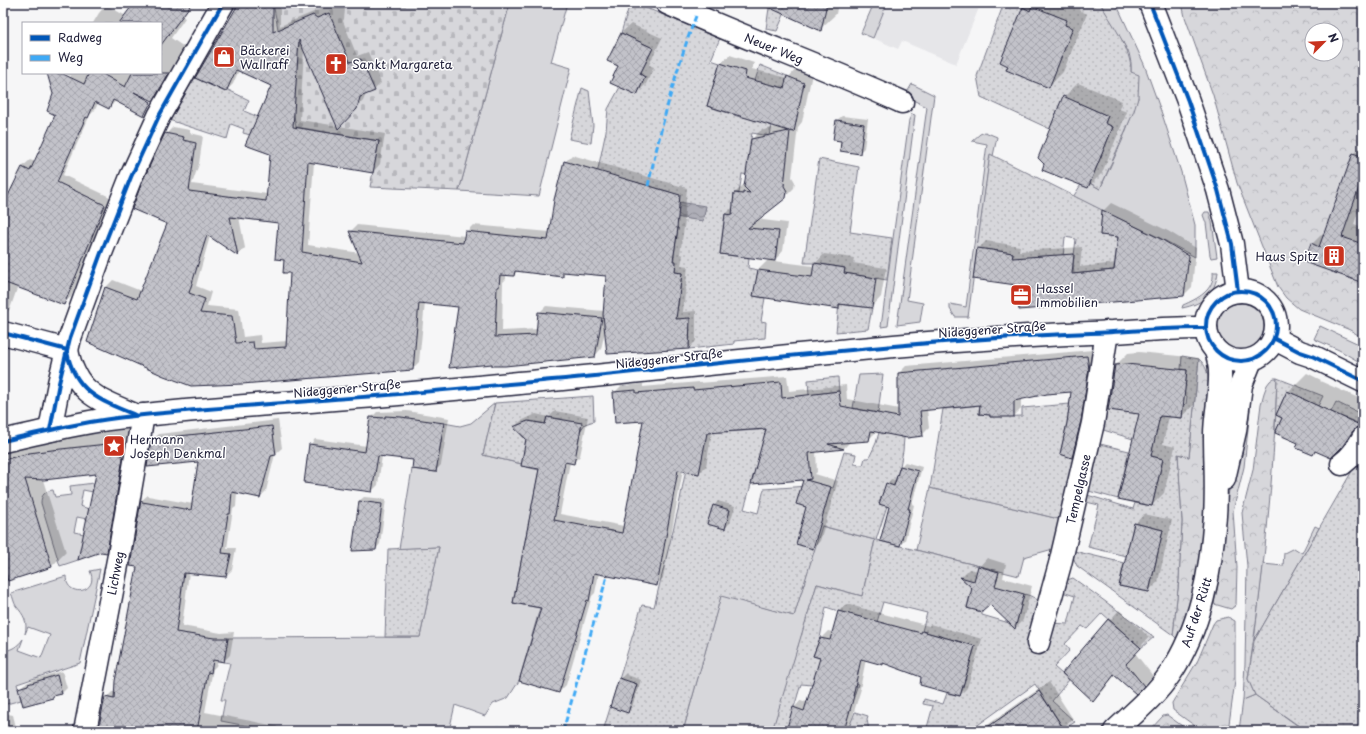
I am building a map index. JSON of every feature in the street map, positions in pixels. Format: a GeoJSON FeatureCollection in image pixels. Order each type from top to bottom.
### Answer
{"type":"FeatureCollection","features":[{"type":"Feature","properties":{"kind":"street"},"geometry":{"type":"LineString","coordinates":[[50,430],[70,338],[101,253],[139,158],[159,116],[223,3]]}},
{"type":"Feature","properties":{"kind":"street","name":"Neuer Weg"},"geometry":{"type":"LineString","coordinates":[[667,3],[902,102]]}},
{"type":"Feature","properties":{"kind":"street"},"geometry":{"type":"LineString","coordinates":[[1150,3],[1188,101],[1218,190],[1232,244],[1238,291]]}},
{"type":"Feature","properties":{"kind":"street"},"geometry":{"type":"LineString","coordinates":[[1238,291],[1249,292],[1263,298],[1275,317],[1276,333],[1272,345],[1260,356],[1251,360],[1242,361],[1226,358],[1216,351],[1211,344],[1206,328],[1206,320],[1214,303],[1228,294],[1238,291]]}},
{"type":"Feature","properties":{"kind":"street","name":"Nideggener Straße"},"geometry":{"type":"LineString","coordinates":[[3,441],[50,430],[139,415],[187,410],[427,392],[898,346],[1034,335],[1174,327],[1206,328]]}},
{"type":"Feature","properties":{"kind":"street","name":"Tempelgasse"},"geometry":{"type":"LineString","coordinates":[[1038,643],[1062,556],[1093,423],[1107,332]]}},
{"type":"Feature","properties":{"kind":"street"},"geometry":{"type":"LineString","coordinates":[[3,333],[67,350]]}},
{"type":"Feature","properties":{"kind":"street"},"geometry":{"type":"LineString","coordinates":[[1275,339],[1363,381]]}},
{"type":"Feature","properties":{"kind":"street"},"geometry":{"type":"LineString","coordinates":[[67,350],[75,375],[84,388],[98,398],[139,415]]}},
{"type":"Feature","properties":{"kind":"street","name":"Auf der Rütt"},"geometry":{"type":"LineString","coordinates":[[1115,731],[1155,692],[1169,676],[1184,651],[1192,632],[1209,570],[1215,515],[1215,429],[1220,378],[1220,365],[1216,351]]}},
{"type":"Feature","properties":{"kind":"street","name":"Auf der Rütt"},"geometry":{"type":"LineString","coordinates":[[1215,515],[1235,431],[1241,385],[1251,360]]}},
{"type":"Feature","properties":{"kind":"street","name":"Lichweg"},"geometry":{"type":"LineString","coordinates":[[84,731],[119,555],[139,415]]}},
{"type":"Feature","properties":{"kind":"street"},"geometry":{"type":"LineString","coordinates":[[1342,464],[1355,452],[1363,438]]}},
{"type":"Feature","properties":{"kind":"shaded area"},"geometry":{"type":"Polygon","coordinates":[[[887,3],[981,3],[956,64],[902,41],[898,49],[873,38],[887,3]]]}},
{"type":"Feature","properties":{"kind":"green space"},"geometry":{"type":"Polygon","coordinates":[[[273,3],[510,3],[459,191],[370,187],[379,141],[296,127],[273,3]]]}},
{"type":"Feature","properties":{"kind":"green space"},"geometry":{"type":"Polygon","coordinates":[[[510,3],[567,3],[551,62],[571,68],[539,196],[459,191],[510,3]]]}},
{"type":"Feature","properties":{"kind":"green space"},"geometry":{"type":"Polygon","coordinates":[[[630,3],[634,3],[720,38],[711,60],[720,63],[707,106],[743,118],[760,65],[787,76],[784,88],[772,85],[772,125],[770,136],[752,133],[750,144],[768,146],[764,177],[742,174],[739,193],[734,193],[733,204],[756,207],[755,218],[725,214],[720,254],[749,258],[748,268],[758,270],[754,296],[765,298],[761,321],[766,322],[765,338],[734,341],[734,344],[689,349],[689,326],[676,327],[676,306],[678,306],[682,273],[675,272],[676,262],[673,261],[678,228],[675,227],[670,192],[624,179],[597,174],[606,131],[608,109],[620,87],[637,95],[645,77],[640,74],[653,48],[621,33],[630,3]]]}},
{"type":"Feature","properties":{"kind":"green space"},"geometry":{"type":"Polygon","coordinates":[[[772,3],[789,3],[777,31],[766,29],[769,8],[772,3]]]}},
{"type":"Feature","properties":{"kind":"green space"},"geometry":{"type":"Polygon","coordinates":[[[874,3],[887,3],[873,38],[861,33],[874,3]]]}},
{"type":"Feature","properties":{"kind":"green space"},"geometry":{"type":"Polygon","coordinates":[[[1004,3],[1100,3],[1120,36],[1128,55],[1131,72],[1139,75],[1138,98],[1134,111],[1100,189],[1090,183],[1113,127],[1105,123],[1108,116],[1073,101],[1069,106],[1060,104],[1050,129],[981,97],[977,76],[1004,3]]]}},
{"type":"Feature","properties":{"kind":"green space"},"geometry":{"type":"Polygon","coordinates":[[[1100,3],[1116,3],[1144,64],[1181,172],[1195,225],[1195,257],[1160,238],[1073,197],[1084,180],[1100,189],[1122,141],[1138,98],[1131,72],[1129,53],[1100,3]]]}},
{"type":"Feature","properties":{"kind":"green space"},"geometry":{"type":"Polygon","coordinates":[[[1182,3],[1363,3],[1363,338],[1350,330],[1299,309],[1286,298],[1278,287],[1237,183],[1213,95],[1185,17],[1182,3]]]}},
{"type":"Feature","properties":{"kind":"green space"},"geometry":{"type":"Polygon","coordinates":[[[195,78],[225,92],[226,89],[249,100],[244,111],[258,117],[250,135],[243,133],[244,129],[231,124],[227,139],[169,120],[195,78]]]}},
{"type":"Feature","properties":{"kind":"green space"},"geometry":{"type":"Polygon","coordinates":[[[912,84],[934,95],[907,300],[923,303],[920,322],[897,325],[927,107],[905,96],[912,84]]]}},
{"type":"Feature","properties":{"kind":"green space"},"geometry":{"type":"Polygon","coordinates":[[[582,88],[589,91],[593,125],[591,143],[569,139],[582,88]]]}},
{"type":"Feature","properties":{"kind":"green space"},"geometry":{"type":"Polygon","coordinates":[[[912,114],[915,115],[888,326],[881,327],[909,120],[912,114]]]}},
{"type":"Feature","properties":{"kind":"green space"},"geometry":{"type":"Polygon","coordinates":[[[985,132],[997,137],[993,156],[990,155],[968,317],[955,317],[950,309],[950,304],[966,307],[987,144],[972,141],[980,134],[985,132]]]}},
{"type":"Feature","properties":{"kind":"green space"},"geometry":{"type":"Polygon","coordinates":[[[990,154],[1112,215],[1102,215],[1100,235],[1118,237],[1114,270],[1074,274],[1073,264],[1076,239],[1065,237],[1063,257],[1009,279],[1013,253],[977,248],[990,154]]]}},
{"type":"Feature","properties":{"kind":"green space"},"geometry":{"type":"Polygon","coordinates":[[[819,159],[859,167],[850,232],[892,238],[887,280],[844,273],[844,268],[814,263],[804,263],[819,159]]]}},
{"type":"Feature","properties":{"kind":"green space"},"geometry":{"type":"Polygon","coordinates":[[[1205,212],[1209,212],[1212,222],[1217,257],[1211,258],[1210,255],[1206,223],[1203,215],[1205,212]]]}},
{"type":"Feature","properties":{"kind":"green space"},"geometry":{"type":"Polygon","coordinates":[[[1213,272],[1218,272],[1214,286],[1207,297],[1196,304],[1182,308],[1183,305],[1199,297],[1208,289],[1213,278],[1213,272]]]}},
{"type":"Feature","properties":{"kind":"green space"},"geometry":{"type":"Polygon","coordinates":[[[1240,303],[1249,305],[1257,310],[1262,318],[1264,327],[1262,336],[1257,344],[1249,349],[1240,351],[1231,349],[1223,344],[1218,336],[1216,327],[1218,318],[1223,310],[1231,305],[1240,303]]]}},
{"type":"Feature","properties":{"kind":"green space"},"geometry":{"type":"Polygon","coordinates":[[[839,304],[872,308],[868,329],[836,332],[839,304]]]}},
{"type":"Feature","properties":{"kind":"green space"},"geometry":{"type":"Polygon","coordinates":[[[1320,326],[1363,346],[1363,364],[1339,350],[1314,339],[1320,326]]]}},
{"type":"Feature","properties":{"kind":"green space"},"geometry":{"type":"Polygon","coordinates":[[[1182,356],[1199,359],[1189,457],[1178,454],[1182,522],[1179,579],[1173,635],[1077,566],[1070,550],[1124,563],[1119,586],[1149,592],[1163,530],[1134,523],[1126,556],[1088,547],[1099,505],[1082,501],[1084,494],[1133,509],[1135,503],[1152,506],[1163,459],[1151,456],[1153,445],[1100,429],[1102,409],[1182,418],[1183,405],[1186,404],[1187,396],[1184,395],[1187,370],[1181,369],[1182,356]]]}},
{"type":"Feature","properties":{"kind":"green space"},"geometry":{"type":"Polygon","coordinates":[[[1199,359],[1203,363],[1208,376],[1206,396],[1212,397],[1204,520],[1199,566],[1191,604],[1177,639],[1173,635],[1179,579],[1182,522],[1178,454],[1189,457],[1199,359]]]}},
{"type":"Feature","properties":{"kind":"green space"},"geometry":{"type":"Polygon","coordinates":[[[883,374],[878,413],[853,408],[859,375],[883,374]]]}},
{"type":"Feature","properties":{"kind":"green space"},"geometry":{"type":"Polygon","coordinates":[[[838,377],[839,391],[809,395],[808,380],[838,377]]]}},
{"type":"Feature","properties":{"kind":"green space"},"geometry":{"type":"Polygon","coordinates":[[[1274,378],[1277,378],[1276,416],[1270,491],[1263,566],[1248,679],[1255,695],[1243,700],[1247,566],[1242,513],[1253,470],[1261,404],[1267,385],[1274,378]]]}},
{"type":"Feature","properties":{"kind":"green space"},"geometry":{"type":"Polygon","coordinates":[[[1277,378],[1323,396],[1318,406],[1287,391],[1276,415],[1282,418],[1275,433],[1277,378]]]}},
{"type":"Feature","properties":{"kind":"green space"},"geometry":{"type":"Polygon","coordinates":[[[593,396],[594,421],[585,424],[580,431],[561,419],[547,417],[545,424],[530,421],[522,424],[520,433],[526,438],[522,464],[483,455],[495,403],[593,396]]]}},
{"type":"Feature","properties":{"kind":"green space"},"geometry":{"type":"Polygon","coordinates":[[[1336,402],[1363,415],[1362,425],[1331,412],[1336,402]]]}},
{"type":"Feature","properties":{"kind":"green space"},"geometry":{"type":"Polygon","coordinates":[[[495,403],[483,455],[522,464],[522,466],[539,470],[513,603],[540,608],[519,681],[508,698],[493,704],[485,716],[455,705],[449,731],[273,731],[221,721],[225,700],[221,700],[230,663],[224,662],[228,638],[420,637],[439,547],[399,549],[412,469],[436,472],[444,423],[460,426],[471,423],[495,403]]]}},
{"type":"Feature","properties":{"kind":"green space"},"geometry":{"type":"Polygon","coordinates":[[[1248,403],[1250,405],[1250,410],[1244,467],[1233,511],[1237,567],[1236,605],[1231,609],[1214,604],[1227,500],[1248,403]]]}},
{"type":"Feature","properties":{"kind":"green space"},"geometry":{"type":"Polygon","coordinates":[[[1070,404],[1060,454],[1078,459],[1063,520],[930,488],[943,409],[980,405],[979,414],[990,415],[990,417],[1022,416],[1022,408],[1070,404]]]}},
{"type":"Feature","properties":{"kind":"green space"},"geometry":{"type":"Polygon","coordinates":[[[884,415],[902,419],[904,438],[900,466],[876,540],[999,571],[996,582],[991,580],[970,594],[967,608],[982,612],[982,615],[1016,625],[1024,594],[1035,598],[1041,604],[1049,623],[1068,624],[1075,596],[1059,591],[1061,582],[1073,578],[1154,637],[1141,648],[1102,613],[1087,629],[1082,626],[1065,644],[1070,650],[1054,667],[1069,680],[1052,701],[1075,722],[1064,729],[1035,684],[975,727],[978,731],[926,731],[933,706],[923,704],[924,699],[943,704],[947,693],[960,696],[975,646],[922,631],[927,613],[883,602],[877,622],[826,607],[820,638],[813,656],[847,665],[843,680],[858,684],[854,696],[812,685],[801,684],[787,731],[772,731],[817,584],[862,596],[875,540],[822,526],[794,616],[721,596],[683,731],[603,731],[642,605],[654,607],[678,510],[695,423],[724,419],[726,432],[773,429],[759,457],[744,509],[758,513],[764,489],[823,485],[833,488],[844,452],[856,454],[854,464],[863,465],[865,458],[869,458],[876,443],[884,415]]]}},
{"type":"Feature","properties":{"kind":"green space"},"geometry":{"type":"Polygon","coordinates":[[[1096,443],[1129,451],[1118,499],[1085,490],[1096,443]]]}},
{"type":"Feature","properties":{"kind":"green space"},"geometry":{"type":"Polygon","coordinates":[[[1363,452],[1363,474],[1359,479],[1363,481],[1363,731],[1306,731],[1255,695],[1248,679],[1254,641],[1363,452]]]}},
{"type":"Feature","properties":{"kind":"green space"},"geometry":{"type":"Polygon","coordinates":[[[94,483],[93,492],[83,490],[80,506],[89,509],[87,519],[77,517],[74,532],[84,534],[78,560],[60,566],[41,503],[42,498],[46,492],[53,490],[55,497],[71,495],[70,486],[94,483]]]}},
{"type":"Feature","properties":{"kind":"green space"},"geometry":{"type":"Polygon","coordinates":[[[930,488],[1063,520],[1053,549],[1024,557],[1019,576],[916,550],[930,488]]]}},
{"type":"Feature","properties":{"kind":"green space"},"geometry":{"type":"Polygon","coordinates":[[[821,526],[875,540],[862,596],[817,584],[773,731],[683,731],[721,595],[794,616],[821,526]]]}},
{"type":"Feature","properties":{"kind":"green space"},"geometry":{"type":"Polygon","coordinates":[[[1315,526],[1319,528],[1254,641],[1263,564],[1283,566],[1284,553],[1294,548],[1302,553],[1315,526]]]}},
{"type":"Feature","properties":{"kind":"green space"},"geometry":{"type":"Polygon","coordinates":[[[439,547],[420,637],[385,637],[388,549],[439,547]]]}},
{"type":"Feature","properties":{"kind":"green space"},"geometry":{"type":"Polygon","coordinates":[[[100,569],[80,663],[17,684],[21,700],[3,705],[3,651],[9,650],[19,644],[23,639],[19,650],[41,658],[50,635],[28,627],[25,634],[25,619],[15,605],[11,593],[66,576],[67,583],[71,588],[82,590],[87,588],[90,584],[92,578],[90,571],[100,569]]]}},
{"type":"Feature","properties":{"kind":"green space"},"geometry":{"type":"Polygon","coordinates":[[[1228,617],[1235,621],[1235,681],[1228,731],[1202,731],[1173,710],[1172,703],[1198,660],[1213,624],[1216,620],[1228,617]]]}},
{"type":"Feature","properties":{"kind":"green space"},"geometry":{"type":"Polygon","coordinates":[[[1255,695],[1305,731],[1239,731],[1243,700],[1255,695]]]}},
{"type":"Feature","properties":{"kind":"green space"},"geometry":{"type":"Polygon","coordinates":[[[855,712],[868,716],[869,731],[848,730],[855,712]]]}},
{"type":"Feature","properties":{"kind":"green space"},"geometry":{"type":"Polygon","coordinates":[[[1167,715],[1189,731],[1149,731],[1163,716],[1167,715]]]}},
{"type":"Feature","properties":{"kind":"water"},"geometry":{"type":"Polygon","coordinates":[[[678,202],[706,206],[703,221],[675,217],[678,202]]]}},
{"type":"Feature","properties":{"kind":"building"},"geometry":{"type":"Polygon","coordinates":[[[134,3],[192,3],[162,44],[162,22],[120,22],[134,3]]]}},
{"type":"Feature","properties":{"kind":"building"},"geometry":{"type":"Polygon","coordinates":[[[239,3],[273,3],[273,32],[313,15],[317,18],[329,13],[350,62],[361,59],[375,91],[360,97],[357,109],[338,129],[299,40],[293,127],[379,141],[373,173],[308,162],[302,252],[362,262],[349,231],[463,243],[465,231],[548,240],[554,200],[564,161],[680,195],[678,228],[673,261],[676,261],[675,272],[682,273],[676,319],[690,318],[689,349],[607,354],[603,315],[606,276],[563,272],[563,277],[515,271],[514,276],[500,275],[499,287],[497,287],[495,337],[536,335],[538,312],[602,318],[595,357],[505,366],[492,366],[492,364],[449,368],[458,307],[419,303],[413,370],[242,384],[191,386],[164,376],[87,342],[105,287],[137,299],[167,224],[132,209],[142,182],[165,133],[184,137],[183,140],[196,143],[189,191],[266,201],[270,154],[245,145],[271,86],[236,70],[226,92],[195,78],[239,3]],[[230,217],[238,256],[207,235],[189,293],[205,299],[200,313],[232,316],[236,343],[253,342],[254,349],[286,347],[290,273],[283,273],[284,260],[275,259],[278,223],[230,217]]]}},
{"type":"Feature","properties":{"kind":"building"},"geometry":{"type":"Polygon","coordinates":[[[759,3],[827,3],[821,31],[759,3]]]}},
{"type":"Feature","properties":{"kind":"building"},"geometry":{"type":"Polygon","coordinates":[[[1032,6],[1067,20],[1065,25],[1073,28],[1049,88],[1006,70],[1008,66],[1000,62],[1023,7],[1030,11],[1032,6]]]}},
{"type":"Feature","properties":{"kind":"building"},"geometry":{"type":"Polygon","coordinates":[[[621,33],[653,48],[640,74],[645,77],[637,95],[610,83],[618,66],[607,61],[621,33]]]}},
{"type":"Feature","properties":{"kind":"building"},"geometry":{"type":"Polygon","coordinates":[[[720,63],[746,71],[745,78],[784,88],[787,76],[804,83],[794,132],[790,131],[784,186],[787,191],[786,198],[748,228],[779,231],[775,261],[720,254],[725,214],[732,215],[734,193],[750,193],[744,187],[751,139],[789,131],[707,106],[720,63]]]}},
{"type":"Feature","properties":{"kind":"building"},"geometry":{"type":"Polygon","coordinates":[[[169,73],[153,101],[134,92],[151,102],[144,116],[113,100],[109,109],[95,102],[88,118],[86,117],[57,182],[105,205],[64,305],[3,282],[3,206],[22,167],[30,171],[55,115],[47,111],[53,94],[47,74],[63,74],[84,84],[89,74],[103,74],[125,87],[132,74],[169,73]]]}},
{"type":"Feature","properties":{"kind":"building"},"geometry":{"type":"Polygon","coordinates":[[[1063,96],[1108,116],[1105,123],[1113,127],[1088,188],[1042,170],[1044,164],[1038,158],[1063,96]]]}},
{"type":"Feature","properties":{"kind":"building"},"geometry":{"type":"Polygon","coordinates":[[[836,120],[864,124],[860,154],[840,151],[841,141],[833,140],[836,120]]]}},
{"type":"Feature","properties":{"kind":"building","name":"Haus Spitz"},"geometry":{"type":"Polygon","coordinates":[[[1353,153],[1363,157],[1363,176],[1342,237],[1363,244],[1363,283],[1304,262],[1311,243],[1319,247],[1353,153]]]}},
{"type":"Feature","properties":{"kind":"building"},"geometry":{"type":"Polygon","coordinates":[[[1102,210],[1161,239],[1189,256],[1184,296],[1019,310],[1016,285],[973,279],[977,248],[1013,253],[1012,258],[1074,254],[1072,274],[1114,270],[1118,237],[1100,235],[1102,210]]]}},
{"type":"Feature","properties":{"kind":"building"},"geometry":{"type":"Polygon","coordinates":[[[814,263],[845,268],[844,273],[876,278],[872,308],[839,304],[839,309],[753,296],[758,270],[812,277],[814,263]]]}},
{"type":"Feature","properties":{"kind":"building"},"geometry":{"type":"Polygon","coordinates":[[[1087,356],[1089,369],[1081,421],[1072,458],[1060,454],[1067,423],[1071,392],[1047,394],[1014,401],[1014,417],[990,417],[990,415],[979,414],[980,405],[920,411],[923,436],[907,438],[871,431],[869,441],[828,444],[844,449],[809,453],[811,479],[806,480],[831,487],[813,549],[796,544],[806,507],[796,504],[803,480],[751,484],[766,429],[707,433],[699,474],[678,470],[657,586],[594,573],[589,601],[587,600],[559,693],[519,681],[541,608],[513,603],[539,469],[521,466],[526,439],[513,427],[528,421],[545,424],[547,417],[582,423],[574,464],[565,462],[554,520],[622,533],[643,421],[615,423],[613,392],[636,390],[636,393],[693,388],[693,390],[781,382],[782,398],[839,391],[841,406],[898,417],[898,373],[1087,356]]]}},
{"type":"Feature","properties":{"kind":"building"},"geometry":{"type":"Polygon","coordinates":[[[1126,364],[1187,370],[1182,418],[1160,416],[1151,456],[1163,459],[1152,506],[1118,499],[1139,414],[1108,410],[1115,365],[1126,364]]]}},
{"type":"Feature","properties":{"kind":"building"},"geometry":{"type":"Polygon","coordinates":[[[1287,391],[1362,426],[1357,427],[1353,431],[1342,447],[1331,458],[1315,451],[1313,455],[1296,448],[1298,443],[1275,433],[1282,418],[1276,415],[1287,391]]]}},
{"type":"Feature","properties":{"kind":"building"},"geometry":{"type":"Polygon","coordinates":[[[385,416],[444,423],[436,472],[412,469],[413,460],[378,456],[372,492],[304,483],[309,444],[365,452],[370,417],[385,418],[385,416]]]}},
{"type":"Feature","properties":{"kind":"building"},"geometry":{"type":"Polygon","coordinates":[[[272,426],[276,455],[271,456],[260,498],[232,492],[230,514],[228,514],[222,553],[231,554],[226,577],[184,573],[176,632],[214,638],[228,638],[224,662],[213,660],[211,673],[208,672],[197,731],[98,731],[105,697],[114,699],[115,681],[137,567],[130,566],[141,500],[142,502],[191,510],[198,462],[147,467],[151,439],[272,426]]]}},
{"type":"Feature","properties":{"kind":"building"},"geometry":{"type":"Polygon","coordinates":[[[116,443],[123,458],[107,553],[101,552],[78,560],[96,474],[44,480],[25,479],[52,567],[8,581],[3,566],[3,460],[29,453],[116,443]]]}},
{"type":"Feature","properties":{"kind":"building"},"geometry":{"type":"Polygon","coordinates":[[[900,466],[918,471],[900,546],[880,541],[889,507],[879,504],[886,483],[894,486],[900,466]]]}},
{"type":"Feature","properties":{"kind":"building"},"geometry":{"type":"Polygon","coordinates":[[[359,501],[382,504],[376,550],[352,551],[359,501]]]}},
{"type":"Feature","properties":{"kind":"building"},"geometry":{"type":"Polygon","coordinates":[[[713,505],[730,510],[725,529],[707,524],[713,505]]]}},
{"type":"Feature","properties":{"kind":"building"},"geometry":{"type":"Polygon","coordinates":[[[1134,523],[1163,530],[1149,592],[1119,586],[1134,523]]]}},
{"type":"Feature","properties":{"kind":"building"},"geometry":{"type":"Polygon","coordinates":[[[978,566],[999,572],[995,586],[1024,594],[1015,629],[990,605],[982,612],[967,608],[972,588],[960,577],[974,581],[978,566]]]}},
{"type":"Feature","properties":{"kind":"building"},"geometry":{"type":"Polygon","coordinates":[[[838,611],[921,633],[922,631],[975,646],[960,696],[920,685],[921,677],[883,663],[883,665],[861,659],[854,696],[844,731],[786,731],[793,707],[804,711],[820,658],[813,656],[820,638],[830,640],[838,611]]]}},
{"type":"Feature","properties":{"kind":"building"},"geometry":{"type":"Polygon","coordinates":[[[1108,619],[1141,648],[1126,664],[1144,686],[1136,694],[1114,675],[1093,702],[1062,673],[1108,619]]]}},
{"type":"Feature","properties":{"kind":"building"},"geometry":{"type":"Polygon","coordinates":[[[57,675],[62,694],[23,706],[18,688],[57,675]]]}},
{"type":"Feature","properties":{"kind":"building"},"geometry":{"type":"Polygon","coordinates":[[[619,678],[637,684],[628,713],[610,707],[619,678]]]}},
{"type":"Feature","properties":{"kind":"building"},"geometry":{"type":"Polygon","coordinates":[[[1039,691],[1065,731],[982,731],[1025,701],[1039,691]]]}},
{"type":"Feature","properties":{"kind":"marked path"},"geometry":{"type":"LineString","coordinates":[[648,186],[669,100],[681,58],[696,16]]}},
{"type":"Feature","properties":{"kind":"marked path"},"geometry":{"type":"LineString","coordinates":[[563,731],[607,576]]}},
{"type":"Feature","properties":{"kind":"marked path"},"geometry":{"type":"LineString","coordinates":[[498,727],[511,731]]}},
{"type":"Feature","properties":{"kind":"cycle path"},"geometry":{"type":"LineString","coordinates":[[50,430],[70,338],[131,177],[159,116],[223,3]]}},
{"type":"Feature","properties":{"kind":"cycle path"},"geometry":{"type":"LineString","coordinates":[[1150,3],[1188,101],[1218,190],[1232,244],[1238,291]]}},
{"type":"Feature","properties":{"kind":"cycle path"},"geometry":{"type":"LineString","coordinates":[[1241,291],[1254,294],[1266,301],[1273,313],[1276,326],[1273,339],[1266,351],[1254,358],[1241,361],[1228,358],[1216,351],[1209,339],[1206,326],[1209,313],[1216,301],[1228,294],[1241,291]]}},
{"type":"Feature","properties":{"kind":"cycle path"},"geometry":{"type":"LineString","coordinates":[[3,441],[101,420],[181,411],[437,391],[889,346],[1024,336],[1206,328]]}},
{"type":"Feature","properties":{"kind":"cycle path"},"geometry":{"type":"LineString","coordinates":[[3,333],[67,350]]}},
{"type":"Feature","properties":{"kind":"cycle path"},"geometry":{"type":"LineString","coordinates":[[1275,339],[1363,381]]}},
{"type":"Feature","properties":{"kind":"cycle path"},"geometry":{"type":"LineString","coordinates":[[67,352],[76,377],[83,386],[91,393],[111,405],[135,415]]}},
{"type":"Feature","properties":{"kind":"place","name":"Bäckerei Wallraff"},"geometry":{"type":"Point","coordinates":[224,57]}},
{"type":"Feature","properties":{"kind":"place","name":"Sankt Margareta"},"geometry":{"type":"Point","coordinates":[336,64]}},
{"type":"Feature","properties":{"kind":"place","name":"Haus Spitz"},"geometry":{"type":"Point","coordinates":[1334,256]}},
{"type":"Feature","properties":{"kind":"place","name":"Hassel Immobilien"},"geometry":{"type":"Point","coordinates":[1021,295]}},
{"type":"Feature","properties":{"kind":"place","name":"Hermann Joseph Denkmal"},"geometry":{"type":"Point","coordinates":[114,446]}}]}
